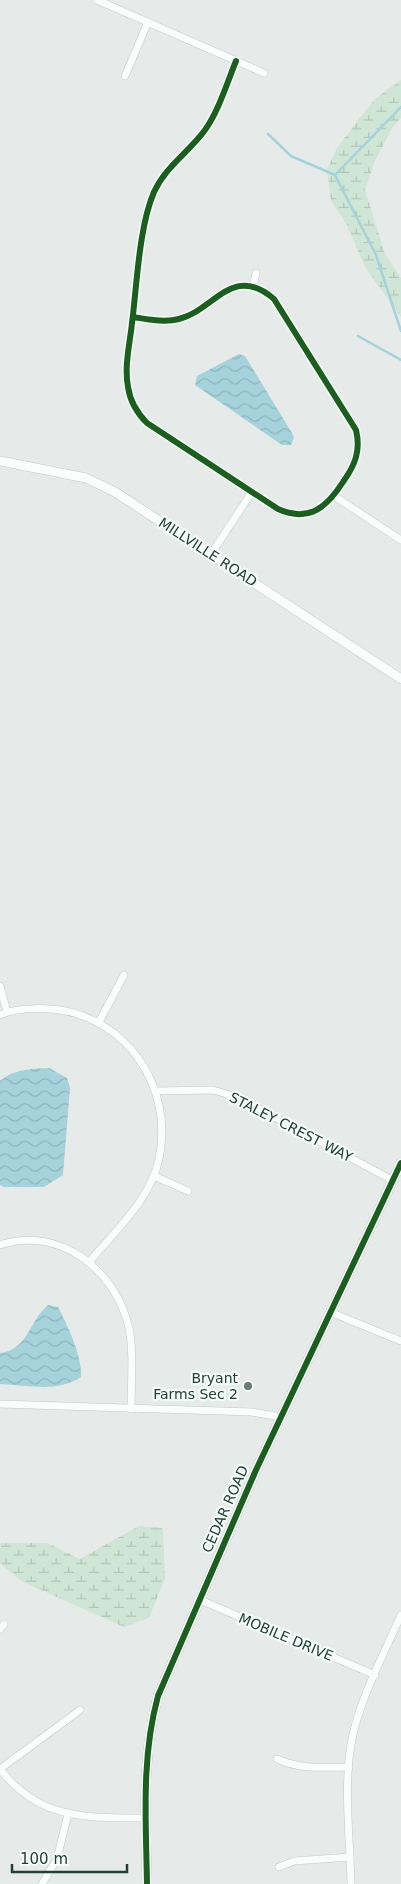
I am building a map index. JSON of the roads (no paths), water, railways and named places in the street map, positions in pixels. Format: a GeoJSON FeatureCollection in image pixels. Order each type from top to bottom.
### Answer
{"type":"FeatureCollection","features":[{"type":"Feature","properties":{"kind":"street"},"geometry":{"type":"LineString","coordinates":[[97,0],[264,73]]}},
{"type":"Feature","properties":{"kind":"street"},"geometry":{"type":"LineString","coordinates":[[125,76],[148,22]]}},
{"type":"Feature","properties":{"kind":"street"},"geometry":{"type":"LineString","coordinates":[[133,317],[178,320],[192,314],[230,289],[239,286],[254,287],[267,293],[279,306],[356,430],[358,452],[356,462],[334,496],[316,510],[296,514],[278,509],[148,423],[135,408],[128,389],[126,372],[133,317],[145,227],[154,192],[169,168],[209,124],[236,61]]}},
{"type":"Feature","properties":{"kind":"street"},"geometry":{"type":"LineString","coordinates":[[254,287],[256,273]]}},
{"type":"Feature","properties":{"kind":"street","name":"MILLVILLE ROAD"},"geometry":{"type":"LineString","coordinates":[[0,461],[94,480],[211,554],[401,679]]}},
{"type":"Feature","properties":{"kind":"street"},"geometry":{"type":"LineString","coordinates":[[211,554],[252,492]]}},
{"type":"Feature","properties":{"kind":"street"},"geometry":{"type":"LineString","coordinates":[[334,496],[401,540]]}},
{"type":"Feature","properties":{"kind":"street"},"geometry":{"type":"LineString","coordinates":[[99,1022],[124,975]]}},
{"type":"Feature","properties":{"kind":"street"},"geometry":{"type":"LineString","coordinates":[[0,986],[4,1013],[38,1008],[66,1010],[99,1022],[129,1045],[144,1064],[156,1091],[163,1133],[159,1160],[154,1176],[132,1210],[89,1262]]}},
{"type":"Feature","properties":{"kind":"street","name":"STALEY CREST WAY"},"geometry":{"type":"LineString","coordinates":[[156,1091],[213,1090],[237,1097],[392,1180]]}},
{"type":"Feature","properties":{"kind":"street","name":"CEDAR ROAD"},"geometry":{"type":"LineString","coordinates":[[147,1884],[146,1756],[152,1718],[165,1676],[281,1418],[401,1163]]}},
{"type":"Feature","properties":{"kind":"street"},"geometry":{"type":"LineString","coordinates":[[154,1176],[188,1190]]}},
{"type":"Feature","properties":{"kind":"street"},"geometry":{"type":"LineString","coordinates":[[0,1245],[28,1239],[52,1242],[74,1251],[103,1275],[113,1290],[126,1318],[131,1345],[131,1409]]}},
{"type":"Feature","properties":{"kind":"street"},"geometry":{"type":"LineString","coordinates":[[330,1312],[401,1341]]}},
{"type":"Feature","properties":{"kind":"street"},"geometry":{"type":"LineString","coordinates":[[0,1404],[252,1412],[281,1418]]}},
{"type":"Feature","properties":{"kind":"street","name":"MOBILE DRIVE"},"geometry":{"type":"LineString","coordinates":[[198,1599],[375,1676]]}},
{"type":"Feature","properties":{"kind":"street"},"geometry":{"type":"LineString","coordinates":[[351,1884],[349,1767],[352,1740],[358,1718],[401,1616]]}},
{"type":"Feature","properties":{"kind":"street"},"geometry":{"type":"LineString","coordinates":[[80,1710],[0,1769],[24,1793],[50,1809],[93,1818],[146,1818]]}},
{"type":"Feature","properties":{"kind":"street"},"geometry":{"type":"LineString","coordinates":[[277,1760],[293,1766],[308,1768],[349,1767]]}},
{"type":"Feature","properties":{"kind":"street"},"geometry":{"type":"LineString","coordinates":[[42,1884],[57,1859],[68,1814]]}},
{"type":"Feature","properties":{"kind":"street"},"geometry":{"type":"LineString","coordinates":[[279,1867],[294,1861],[350,1857]]}},
{"type":"Feature","properties":{"kind":"water"},"geometry":{"type":"Polygon","coordinates":[[[239,354],[245,356],[292,433],[294,438],[291,445],[282,445],[195,385],[197,376],[239,354]]]}},
{"type":"Feature","properties":{"kind":"water"},"geometry":{"type":"Polygon","coordinates":[[[49,1068],[67,1078],[70,1088],[63,1175],[44,1187],[4,1187],[0,1185],[0,1081],[17,1072],[49,1068]]]}},
{"type":"Feature","properties":{"kind":"water"},"geometry":{"type":"Polygon","coordinates":[[[48,1305],[58,1307],[66,1322],[80,1360],[81,1377],[72,1382],[52,1387],[0,1384],[0,1353],[9,1351],[22,1341],[48,1305]]]}},
{"type":"Feature","properties":{"kind":"waterway"},"geometry":{"type":"LineString","coordinates":[[335,175],[401,107]]}},
{"type":"Feature","properties":{"kind":"waterway"},"geometry":{"type":"LineString","coordinates":[[268,134],[291,156],[335,175],[376,255],[401,331]]}},
{"type":"Feature","properties":{"kind":"waterway"},"geometry":{"type":"LineString","coordinates":[[358,336],[401,360]]}},
{"type":"Feature","properties":{"kind":"place","name":"Bryant Farms Sec 2"},"geometry":{"type":"Point","coordinates":[248,1386]}}]}
